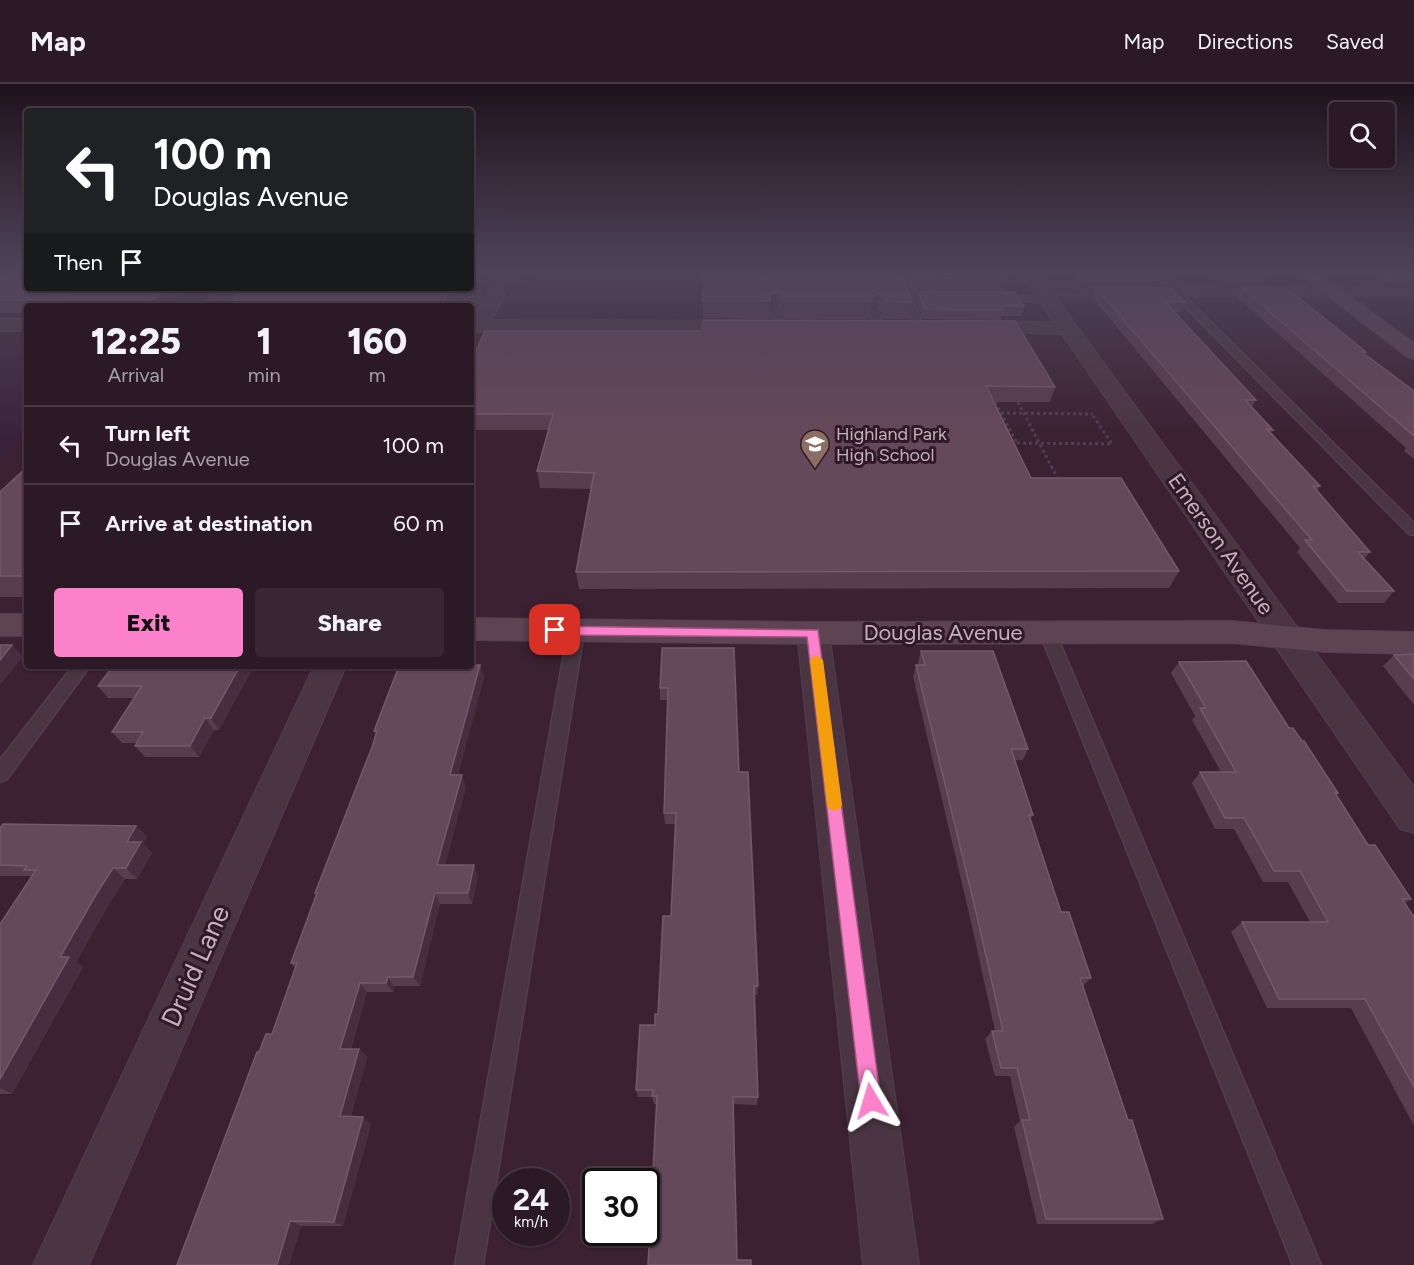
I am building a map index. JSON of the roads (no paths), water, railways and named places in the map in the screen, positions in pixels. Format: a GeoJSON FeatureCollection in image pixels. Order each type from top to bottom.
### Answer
{"type":"FeatureCollection","features":[{"type":"Feature","properties":{"kind":"street"},"geometry":{"type":"LineString","coordinates":[[961,327],[1068,328]]}},
{"type":"Feature","properties":{"kind":"street"},"geometry":{"type":"LineString","coordinates":[[1380,327],[1414,353]]}},
{"type":"Feature","properties":{"kind":"street","name":"Emerson Avenue"},"geometry":{"type":"LineString","coordinates":[[1068,328],[1414,817]]}},
{"type":"Feature","properties":{"kind":"street"},"geometry":{"type":"LineString","coordinates":[[0,625],[24,625]]}},
{"type":"Feature","properties":{"kind":"street","name":"Douglas Avenue"},"geometry":{"type":"LineString","coordinates":[[474,629],[813,633],[1232,632],[1325,641],[1414,643]]}},
{"type":"Feature","properties":{"kind":"street"},"geometry":{"type":"LineString","coordinates":[[813,633],[891,1265]]}},
{"type":"Feature","properties":{"kind":"street","name":"Druid Lane"},"geometry":{"type":"LineString","coordinates":[[61,1265],[329,669]]}},
{"type":"Feature","properties":{"kind":"lane"},"geometry":{"type":"LineString","coordinates":[[1210,327],[1414,531]]}},
{"type":"Feature","properties":{"kind":"lane"},"geometry":{"type":"LineString","coordinates":[[469,1265],[576,630]]}},
{"type":"Feature","properties":{"kind":"lane"},"geometry":{"type":"LineString","coordinates":[[1047,631],[1307,1265]]}},
{"type":"Feature","properties":{"kind":"lane"},"geometry":{"type":"LineString","coordinates":[[0,774],[79,669]]}},
{"type":"Feature","properties":{"kind":"place","name":"Highland Park High School"},"geometry":{"type":"Point","coordinates":[815,470]}}]}
